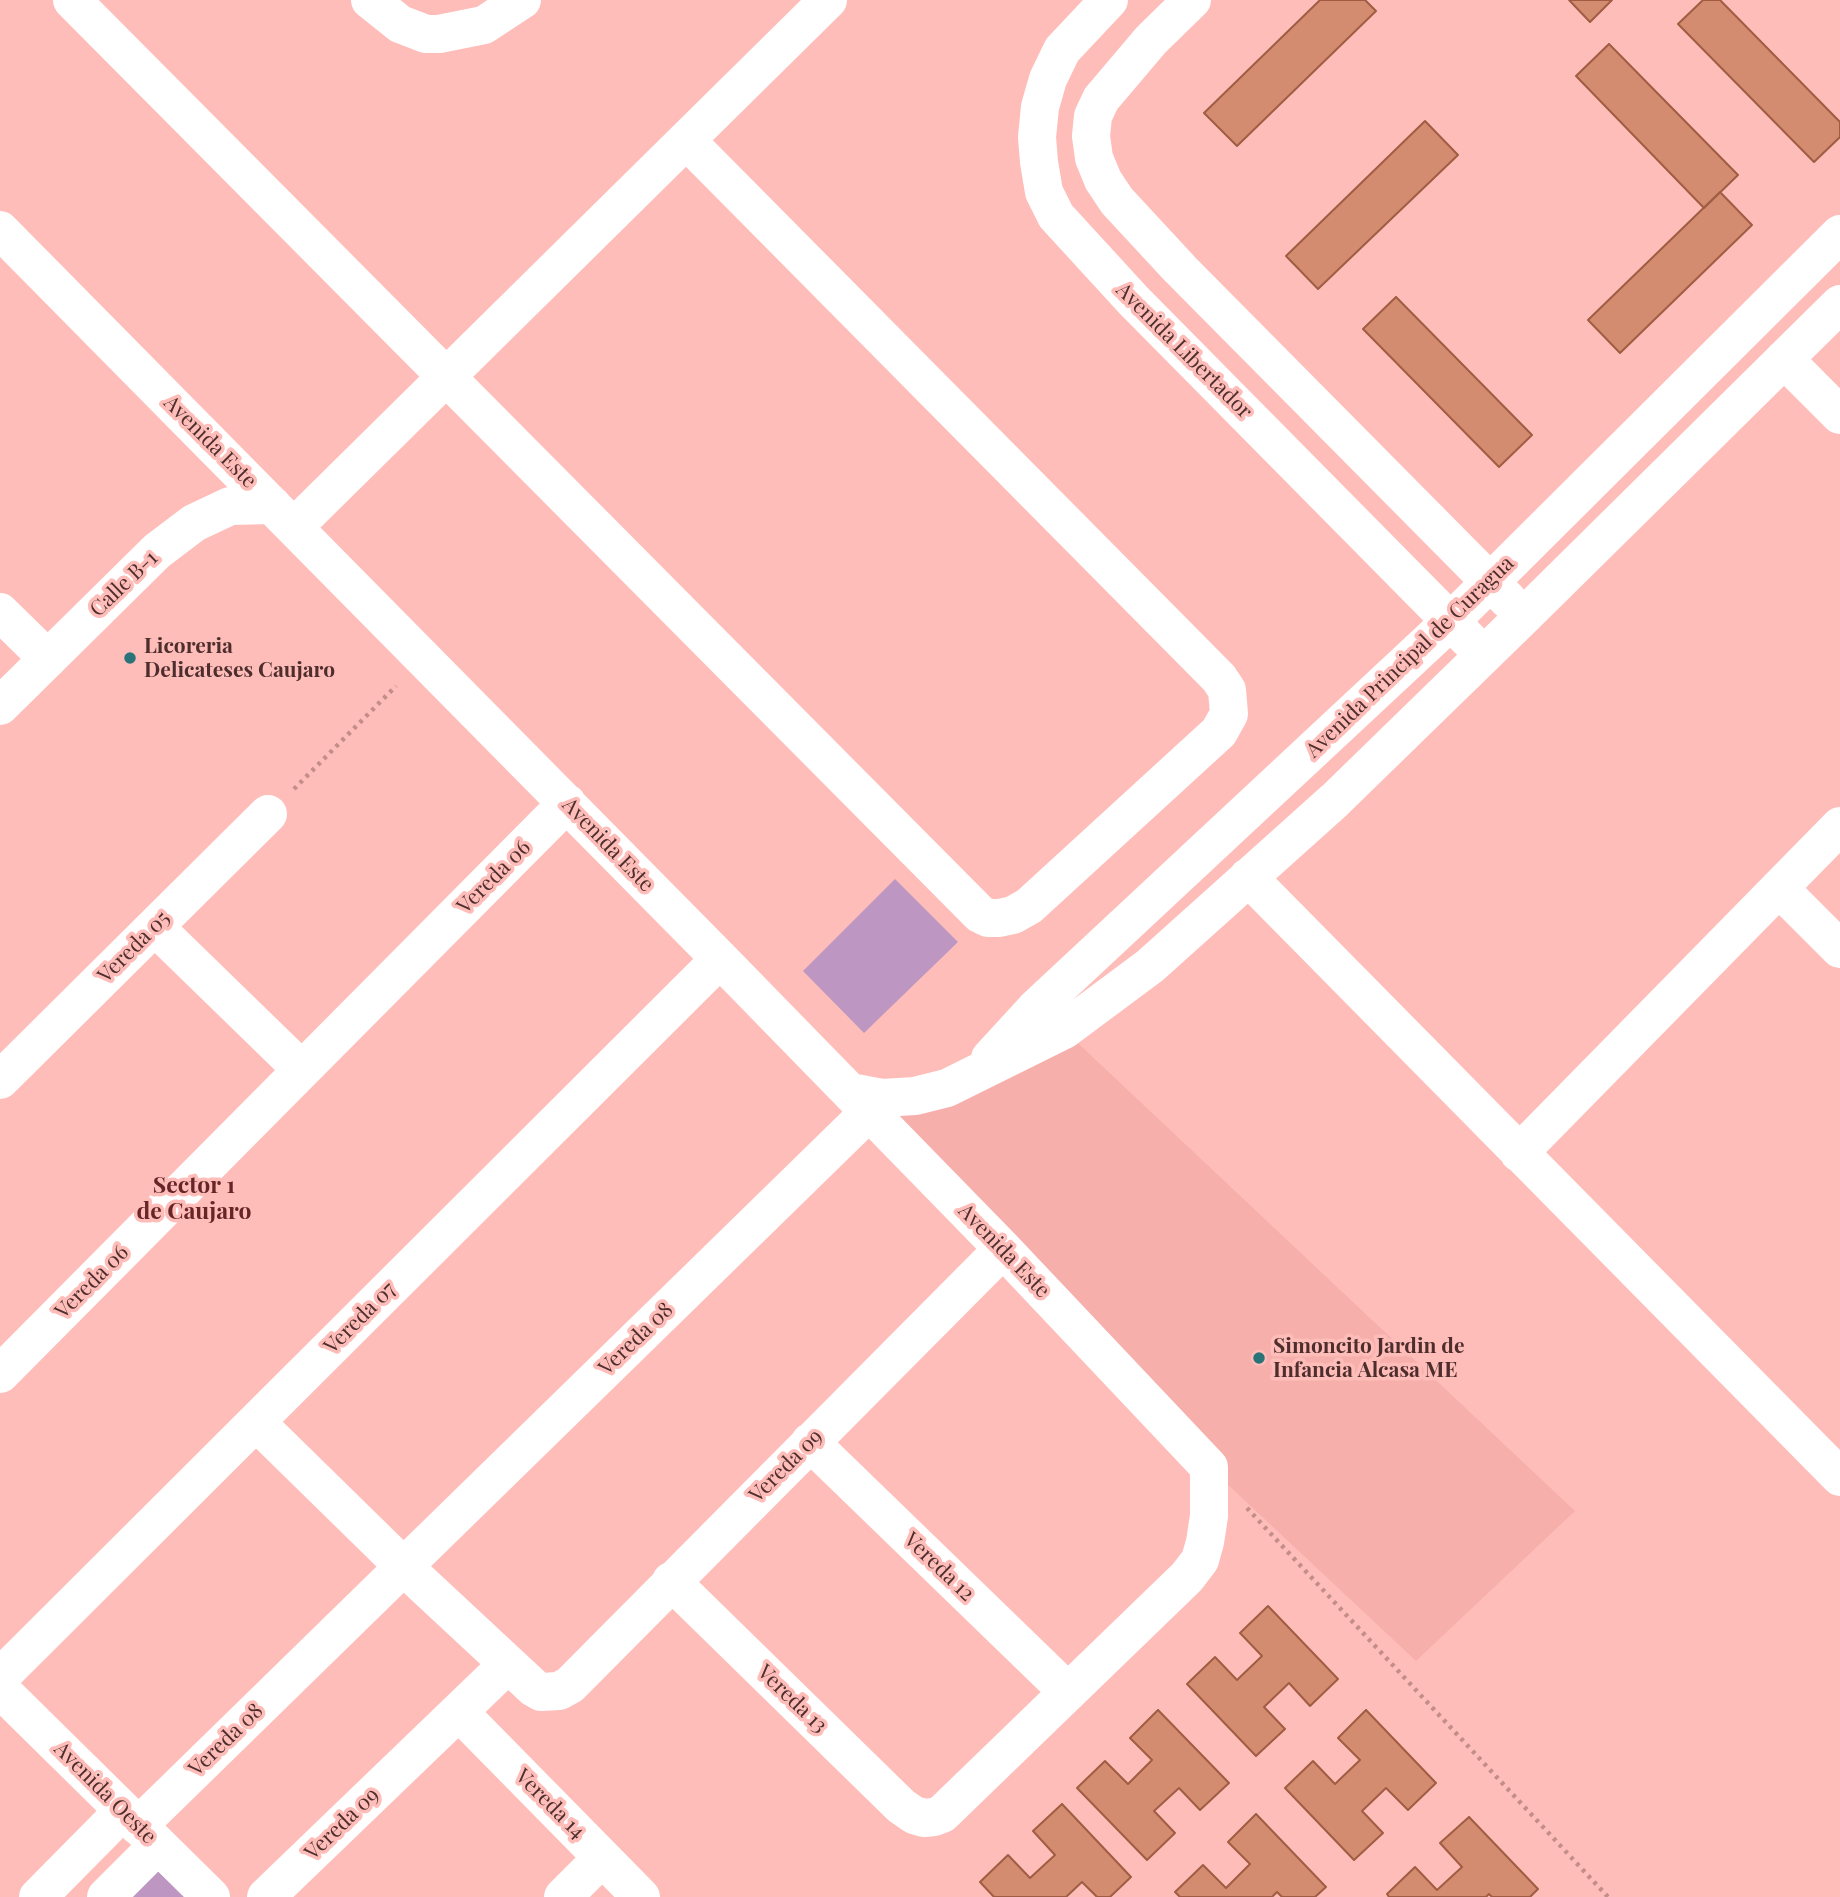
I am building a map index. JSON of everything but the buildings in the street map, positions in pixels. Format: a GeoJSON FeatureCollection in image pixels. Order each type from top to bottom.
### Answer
{"type":"FeatureCollection","features":[{"type":"Feature","properties":{"kind":"street"},"geometry":{"type":"LineString","coordinates":[[72,0],[980,914],[988,918],[1013,915],[1029,906],[1219,732],[1229,714],[1227,690],[1219,678],[686,140]]}},
{"type":"Feature","properties":{"kind":"street"},"geometry":{"type":"LineString","coordinates":[[370,0],[400,24],[426,34],[484,25],[522,0]]}},
{"type":"Feature","properties":{"kind":"street"},"geometry":{"type":"LineString","coordinates":[[283,516],[447,376],[828,0]]}},
{"type":"Feature","properties":{"kind":"street","name":"Avenida Libertador"},"geometry":{"type":"LineString","coordinates":[[1109,0],[1062,50],[1048,79],[1040,107],[1038,162],[1044,192],[1056,216],[1133,300],[1484,656]]}},
{"type":"Feature","properties":{"kind":"street"},"geometry":{"type":"LineString","coordinates":[[1192,0],[1151,40],[1101,99],[1093,116],[1091,136],[1094,158],[1102,180],[1117,201],[1180,269],[1524,617]]}},
{"type":"Feature","properties":{"kind":"street","name":"Avenida Este"},"geometry":{"type":"LineString","coordinates":[[0,230],[1003,1248],[1209,1467]]}},
{"type":"Feature","properties":{"kind":"street","name":"Avenida Principal de Curagua"},"geometry":{"type":"LineString","coordinates":[[975,1075],[1035,1009],[1451,621],[1840,234]]}},
{"type":"Feature","properties":{"kind":"street","name":"Avenida Principal de Curagua"},"geometry":{"type":"LineString","coordinates":[[859,1102],[915,1096],[947,1088],[975,1075],[1064,1030],[1150,966],[1335,800],[1524,617],[1840,303]]}},
{"type":"Feature","properties":{"kind":"street"},"geometry":{"type":"LineString","coordinates":[[1784,359],[1840,415]]}},
{"type":"Feature","properties":{"kind":"street","name":"Calle B-1"},"geometry":{"type":"LineString","coordinates":[[0,706],[157,551],[194,523],[230,506],[283,516]]}},
{"type":"Feature","properties":{"kind":"street"},"geometry":{"type":"LineString","coordinates":[[0,612],[48,659]]}},
{"type":"Feature","properties":{"kind":"street","name":"Vereda 06"},"geometry":{"type":"LineString","coordinates":[[0,1374],[567,803]]}},
{"type":"Feature","properties":{"kind":"street","name":"Vereda 05"},"geometry":{"type":"LineString","coordinates":[[0,1080],[268,814]]}},
{"type":"Feature","properties":{"kind":"street"},"geometry":{"type":"LineString","coordinates":[[1519,1153],[1840,826]]}},
{"type":"Feature","properties":{"kind":"street"},"geometry":{"type":"LineString","coordinates":[[1248,877],[1840,1477]]}},
{"type":"Feature","properties":{"kind":"street"},"geometry":{"type":"LineString","coordinates":[[1779,888],[1840,949]]}},
{"type":"Feature","properties":{"kind":"street"},"geometry":{"type":"LineString","coordinates":[[155,926],[302,1070]]}},
{"type":"Feature","properties":{"kind":"street","name":"Vereda 07"},"geometry":{"type":"LineString","coordinates":[[0,1677],[720,959]]}},
{"type":"Feature","properties":{"kind":"street","name":"Vereda 08"},"geometry":{"type":"LineString","coordinates":[[140,1827],[404,1567],[859,1102]]}},
{"type":"Feature","properties":{"kind":"street","name":"Vereda 09"},"geometry":{"type":"LineString","coordinates":[[266,1897],[508,1664],[541,1692],[559,1691],[570,1685],[1003,1248]]}},
{"type":"Feature","properties":{"kind":"street"},"geometry":{"type":"LineString","coordinates":[[256,1422],[508,1664]]}},
{"type":"Feature","properties":{"kind":"street","name":"Vereda 12"},"geometry":{"type":"LineString","coordinates":[[810,1442],[1068,1692]]}},
{"type":"Feature","properties":{"kind":"street"},"geometry":{"type":"LineString","coordinates":[[1068,1692],[1162,1602],[1200,1560],[1209,1516],[1209,1467]]}},
{"type":"Feature","properties":{"kind":"street","name":"Vereda 13"},"geometry":{"type":"LineString","coordinates":[[671,1581],[901,1806],[924,1818],[943,1814],[1068,1692]]}},
{"type":"Feature","properties":{"kind":"street","name":"Avenida Oeste"},"geometry":{"type":"LineString","coordinates":[[0,1689],[211,1897]]}},
{"type":"Feature","properties":{"kind":"street","name":"Vereda 14"},"geometry":{"type":"LineString","coordinates":[[458,1712],[641,1897]]}},
{"type":"Feature","properties":{"kind":"street"},"geometry":{"type":"LineString","coordinates":[[38,1897],[140,1827]]}},
{"type":"Feature","properties":{"kind":"street"},"geometry":{"type":"LineString","coordinates":[[106,1897],[140,1827]]}},
{"type":"Feature","properties":{"kind":"street"},"geometry":{"type":"LineString","coordinates":[[563,1897],[602,1858]]}},
{"type":"Feature","properties":{"kind":"path"},"geometry":{"type":"LineString","coordinates":[[268,814],[423,657]]}},
{"type":"Feature","properties":{"kind":"path"},"geometry":{"type":"LineString","coordinates":[[1209,1467],[1608,1897]]}},
{"type":"Feature","properties":{"kind":"shaded area"},"geometry":{"type":"Polygon","coordinates":[[[895,879],[958,942],[864,1033],[803,971],[895,879]]]}},
{"type":"Feature","properties":{"kind":"shaded area","name":"Simoncito Jardin de Infancia Alcasa ME"},"geometry":{"type":"Polygon","coordinates":[[[1064,1030],[1575,1511],[1416,1661],[1209,1467],[882,1098],[1064,1030]]]}},
{"type":"Feature","properties":{"kind":"shaded area"},"geometry":{"type":"Polygon","coordinates":[[[158,1845],[211,1897],[106,1897],[158,1845]]]}},
{"type":"Feature","properties":{"kind":"place","name":"Licoreria Delicateses Caujaro"},"geometry":{"type":"Point","coordinates":[130,658]}},
{"type":"Feature","properties":{"kind":"place","name":"Simoncito Jardin de Infancia Alcasa ME"},"geometry":{"type":"Point","coordinates":[1259,1358]}},
{"type":"Feature","properties":{"kind":"district","name":"Sector 1 de Caujaro"},"geometry":{"type":"Point","coordinates":[194,1199]}}]}
